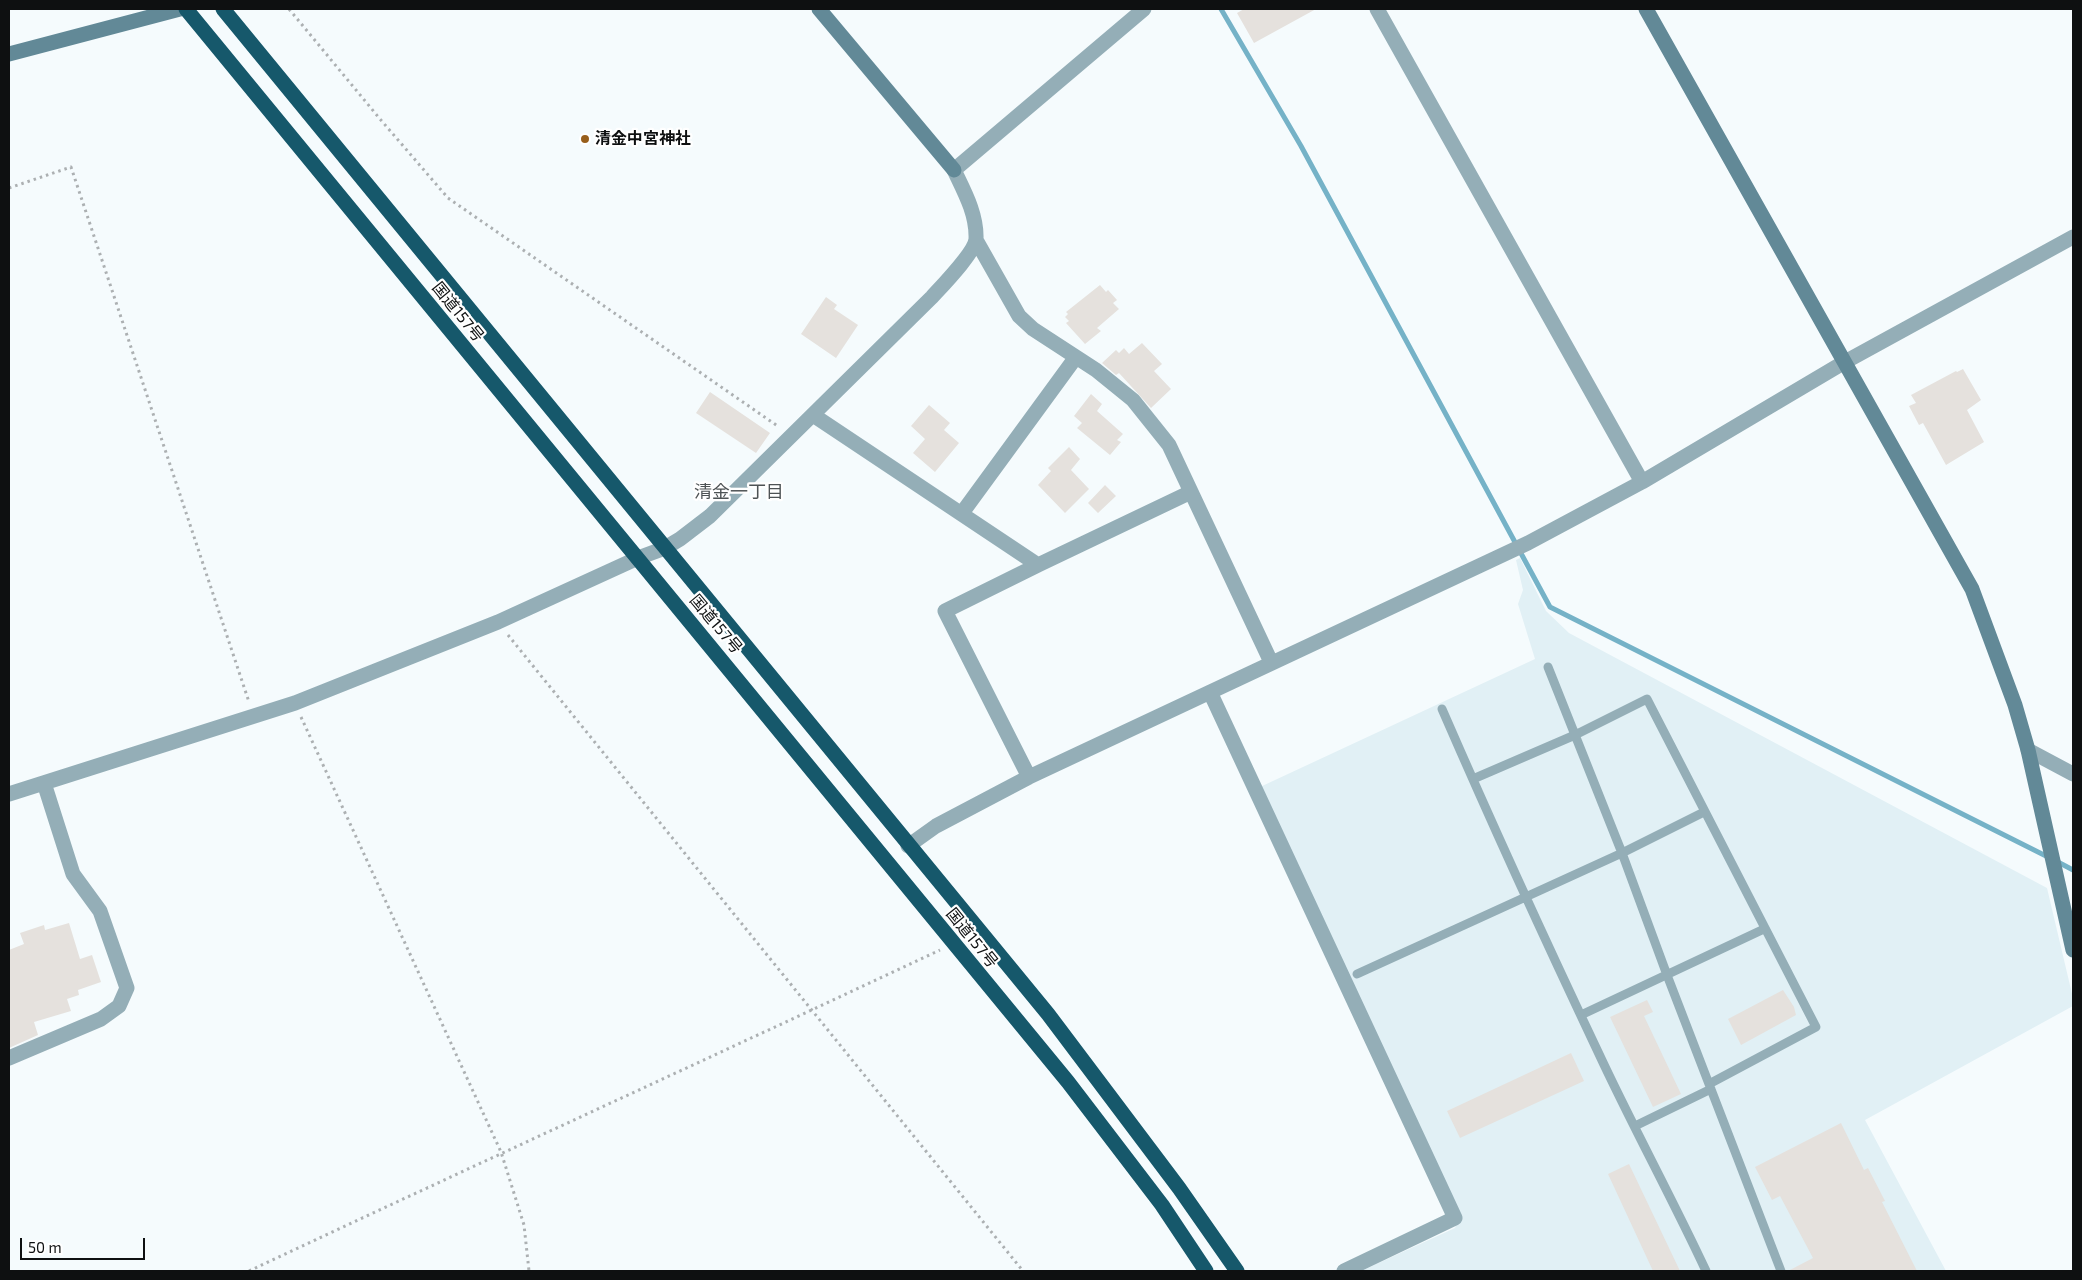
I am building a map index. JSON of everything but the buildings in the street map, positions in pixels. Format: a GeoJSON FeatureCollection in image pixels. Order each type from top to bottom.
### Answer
{"type":"FeatureCollection","features":[{"type":"Feature","properties":{"kind":"highway","name":"国道157号"},"geometry":{"type":"LineString","coordinates":[[186,9],[718,653],[1068,1082],[1162,1205],[1206,1271]]}},
{"type":"Feature","properties":{"kind":"highway","name":"国道157号"},"geometry":{"type":"LineString","coordinates":[[223,9],[908,846],[1048,1014],[1180,1188],[1237,1271]]}},
{"type":"Feature","properties":{"kind":"street"},"geometry":{"type":"LineString","coordinates":[[9,54],[180,9]]}},
{"type":"Feature","properties":{"kind":"street"},"geometry":{"type":"LineString","coordinates":[[819,9],[954,170],[971,206],[976,240],[1019,316],[1033,329],[1133,400],[1169,445],[1271,662]]}},
{"type":"Feature","properties":{"kind":"street"},"geometry":{"type":"LineString","coordinates":[[954,170],[1144,9]]}},
{"type":"Feature","properties":{"kind":"street"},"geometry":{"type":"LineString","coordinates":[[1377,9],[1642,482]]}},
{"type":"Feature","properties":{"kind":"street"},"geometry":{"type":"LineString","coordinates":[[1646,9],[1843,363],[1972,589],[2015,705],[2028,750],[2073,950]]}},
{"type":"Feature","properties":{"kind":"street"},"geometry":{"type":"LineString","coordinates":[[908,846],[936,826],[1028,777],[1528,543],[1642,482],[1843,363],[2073,237]]}},
{"type":"Feature","properties":{"kind":"street"},"geometry":{"type":"LineString","coordinates":[[9,794],[295,703],[498,622],[638,558],[665,548],[710,516],[792,436],[932,297],[962,263],[976,240]]}},
{"type":"Feature","properties":{"kind":"street"},"geometry":{"type":"LineString","coordinates":[[962,513],[1076,358]]}},
{"type":"Feature","properties":{"kind":"street"},"geometry":{"type":"LineString","coordinates":[[812,415],[1038,565]]}},
{"type":"Feature","properties":{"kind":"street"},"geometry":{"type":"LineString","coordinates":[[1028,777],[945,611],[1191,492]]}},
{"type":"Feature","properties":{"kind":"street"},"geometry":{"type":"LineString","coordinates":[[1210,692],[1455,1218],[1344,1271]]}},
{"type":"Feature","properties":{"kind":"street"},"geometry":{"type":"LineString","coordinates":[[2028,750],[2073,774]]}},
{"type":"Feature","properties":{"kind":"street"},"geometry":{"type":"LineString","coordinates":[[9,1058],[101,1019],[119,1006],[127,988],[100,911],[72,874],[44,783]]}},
{"type":"Feature","properties":{"kind":"lane"},"geometry":{"type":"LineString","coordinates":[[1548,668],[1622,853],[1780,1271]]}},
{"type":"Feature","properties":{"kind":"lane"},"geometry":{"type":"LineString","coordinates":[[1473,779],[1647,699],[1816,1028],[1635,1126]]}},
{"type":"Feature","properties":{"kind":"lane"},"geometry":{"type":"LineString","coordinates":[[1442,709],[1581,1015],[1706,1271]]}},
{"type":"Feature","properties":{"kind":"lane"},"geometry":{"type":"LineString","coordinates":[[1357,974],[1622,853],[1704,812]]}},
{"type":"Feature","properties":{"kind":"lane"},"geometry":{"type":"LineString","coordinates":[[1581,1015],[1764,929]]}},
{"type":"Feature","properties":{"kind":"path"},"geometry":{"type":"LineString","coordinates":[[289,9],[448,198],[792,436]]}},
{"type":"Feature","properties":{"kind":"path"},"geometry":{"type":"LineString","coordinates":[[9,188],[71,167],[253,716]]}},
{"type":"Feature","properties":{"kind":"path"},"geometry":{"type":"LineString","coordinates":[[498,622],[1023,1271]]}},
{"type":"Feature","properties":{"kind":"path"},"geometry":{"type":"LineString","coordinates":[[295,703],[501,1152],[524,1225],[528,1271]]}},
{"type":"Feature","properties":{"kind":"path"},"geometry":{"type":"LineString","coordinates":[[249,1271],[501,1152],[813,1010],[954,943]]}},
{"type":"Feature","properties":{"kind":"shaded area"},"geometry":{"type":"Polygon","coordinates":[[[1520,558],[1546,611],[1569,633],[2047,888],[2073,998],[2073,1006],[1865,1120],[1946,1271],[1361,1271],[1455,1228],[1459,1216],[1260,787],[1535,659],[1518,604],[1523,590],[1516,560],[1520,558]]]}},
{"type":"Feature","properties":{"kind":"waterway"},"geometry":{"type":"LineString","coordinates":[[1221,9],[1301,146],[1550,607],[2048,857]]}},
{"type":"Feature","properties":{"kind":"waterway"},"geometry":{"type":"LineString","coordinates":[[2056,861],[2073,870]]}},
{"type":"Feature","properties":{"kind":"place","name":"清金中宮神社"},"geometry":{"type":"Point","coordinates":[585,139]}},
{"type":"Feature","properties":{"kind":"district","name":"清金一丁目"},"geometry":{"type":"Point","coordinates":[739,492]}}]}
